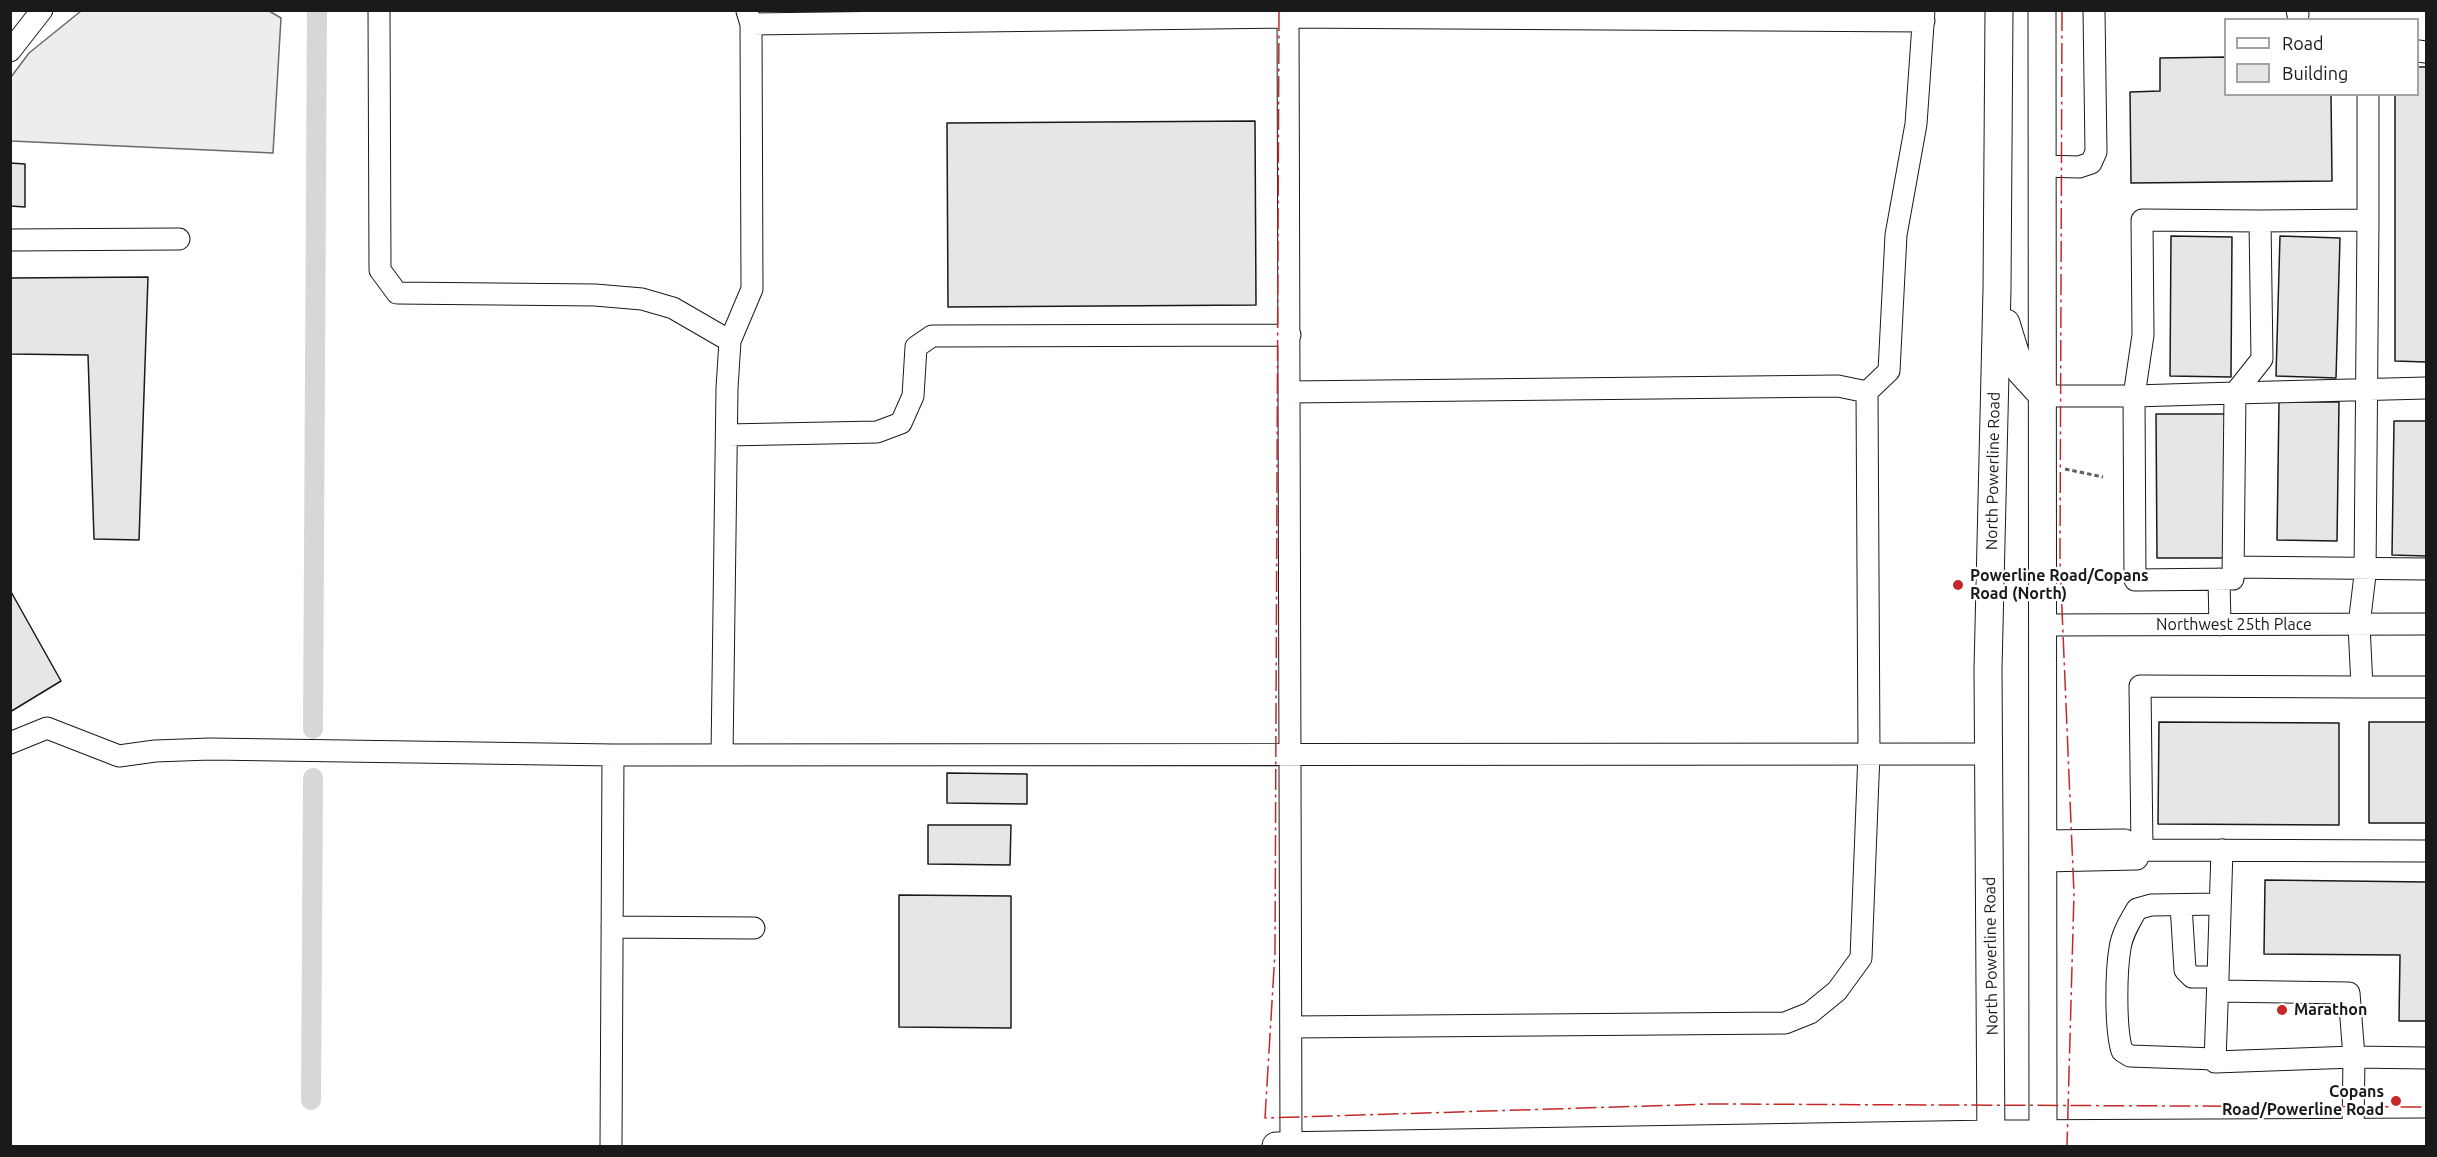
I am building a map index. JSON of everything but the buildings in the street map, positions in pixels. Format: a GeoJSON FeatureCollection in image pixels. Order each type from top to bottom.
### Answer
{"type":"FeatureCollection","features":[{"type":"Feature","properties":{"kind":"main road","name":"North Powerline Road"},"geometry":{"type":"LineString","coordinates":[[1992,1140],[1989,753],[1999,10]]}},
{"type":"Feature","properties":{"kind":"main road"},"geometry":{"type":"LineString","coordinates":[[2042,10],[2043,1140]]}},
{"type":"Feature","properties":{"kind":"main road"},"geometry":{"type":"LineString","coordinates":[[1997,289],[2014,355],[2021,372],[2043,396]]}},
{"type":"Feature","properties":{"kind":"main road"},"geometry":{"type":"LineString","coordinates":[[1276,1146],[2043,1140],[2427,1132]]}},
{"type":"Feature","properties":{"kind":"street"},"geometry":{"type":"LineString","coordinates":[[10,51],[42,10]]}},
{"type":"Feature","properties":{"kind":"street"},"geometry":{"type":"LineString","coordinates":[[379,10],[380,270],[397,293],[595,295],[642,299],[673,308],[730,341]]}},
{"type":"Feature","properties":{"kind":"street"},"geometry":{"type":"LineString","coordinates":[[2042,166],[2079,167],[2091,163],[2096,152],[2094,10]]}},
{"type":"Feature","properties":{"kind":"street"},"geometry":{"type":"LineString","coordinates":[[1288,14],[1291,1146]]}},
{"type":"Feature","properties":{"kind":"street"},"geometry":{"type":"LineString","coordinates":[[722,755],[730,341],[752,289],[749,17],[1288,14],[1924,16],[1916,124],[1896,235],[1889,371],[1867,392],[1869,753],[1861,958],[1838,991],[1810,1013],[1785,1023],[1290,1027]]}},
{"type":"Feature","properties":{"kind":"street"},"geometry":{"type":"LineString","coordinates":[[2362,687],[2359,624],[2365,569],[2368,96]]}},
{"type":"Feature","properties":{"kind":"street"},"geometry":{"type":"LineString","coordinates":[[2368,220],[2142,220],[2144,335],[2134,396],[2135,580],[2226,573],[2427,569]]}},
{"type":"Feature","properties":{"kind":"street"},"geometry":{"type":"LineString","coordinates":[[2220,625],[2226,573],[2235,393],[2262,359],[2260,221]]}},
{"type":"Feature","properties":{"kind":"street"},"geometry":{"type":"LineString","coordinates":[[10,240],[179,239]]}},
{"type":"Feature","properties":{"kind":"street"},"geometry":{"type":"LineString","coordinates":[[727,435],[877,432],[901,423],[913,396],[916,347],[932,336],[1290,335]]}},
{"type":"Feature","properties":{"kind":"street"},"geometry":{"type":"LineString","coordinates":[[1290,392],[1838,386],[1867,392]]}},
{"type":"Feature","properties":{"kind":"street"},"geometry":{"type":"LineString","coordinates":[[2043,396],[2134,396],[2427,388]]}},
{"type":"Feature","properties":{"kind":"street","name":"Northwest 25th Place"},"geometry":{"type":"LineString","coordinates":[[2042,625],[2427,624]]}},
{"type":"Feature","properties":{"kind":"street"},"geometry":{"type":"LineString","coordinates":[[2043,851],[2138,859],[2142,850],[2140,686],[2427,687]]}},
{"type":"Feature","properties":{"kind":"street"},"geometry":{"type":"LineString","coordinates":[[10,743],[47,728],[119,756],[155,751],[210,749],[613,755],[1989,753]]}},
{"type":"Feature","properties":{"kind":"street"},"geometry":{"type":"LineString","coordinates":[[611,1146],[613,755]]}},
{"type":"Feature","properties":{"kind":"street"},"geometry":{"type":"LineString","coordinates":[[2142,850],[2427,851]]}},
{"type":"Feature","properties":{"kind":"street"},"geometry":{"type":"LineString","coordinates":[[2215,1059],[2222,850]]}},
{"type":"Feature","properties":{"kind":"street"},"geometry":{"type":"LineString","coordinates":[[2220,904],[2151,905],[2137,909],[2126,929],[2119,955],[2119,1041],[2122,1051],[2130,1056],[2215,1059],[2215,1062],[2354,1056],[2427,1058]]}},
{"type":"Feature","properties":{"kind":"street"},"geometry":{"type":"LineString","coordinates":[[2181,905],[2183,959],[2185,970],[2192,977],[2218,984],[2349,993],[2354,1056],[2354,1132]]}},
{"type":"Feature","properties":{"kind":"street"},"geometry":{"type":"LineString","coordinates":[[612,927],[754,928]]}},
{"type":"Feature","properties":{"kind":"path"},"geometry":{"type":"LineString","coordinates":[[2063,468],[2103,477]]}},
{"type":"Feature","properties":{"kind":"shaded area"},"geometry":{"type":"Polygon","coordinates":[[[81,11],[269,11],[281,18],[273,153],[11,141],[11,77],[29,53],[81,11]]]}},
{"type":"Feature","properties":{"kind":"waterway"},"geometry":{"type":"LineString","coordinates":[[313,729],[317,10]]}},
{"type":"Feature","properties":{"kind":"waterway"},"geometry":{"type":"LineString","coordinates":[[311,1100],[313,778]]}},
{"type":"Feature","properties":{"kind":"power"},"geometry":{"type":"LineString","coordinates":[[1279,10],[1275,952],[1265,1118],[1711,1104],[2426,1107]]}},
{"type":"Feature","properties":{"kind":"power"},"geometry":{"type":"LineString","coordinates":[[2062,10],[2060,562],[2074,894],[2067,1146]]}},
{"type":"Feature","properties":{"kind":"place","name":"Powerline Road/Copans Road (North)"},"geometry":{"type":"Point","coordinates":[1958,585]}},
{"type":"Feature","properties":{"kind":"place","name":"Marathon"},"geometry":{"type":"Point","coordinates":[2282,1010]}},
{"type":"Feature","properties":{"kind":"place","name":"Copans Road/Powerline Road"},"geometry":{"type":"Point","coordinates":[2396,1101]}}]}
